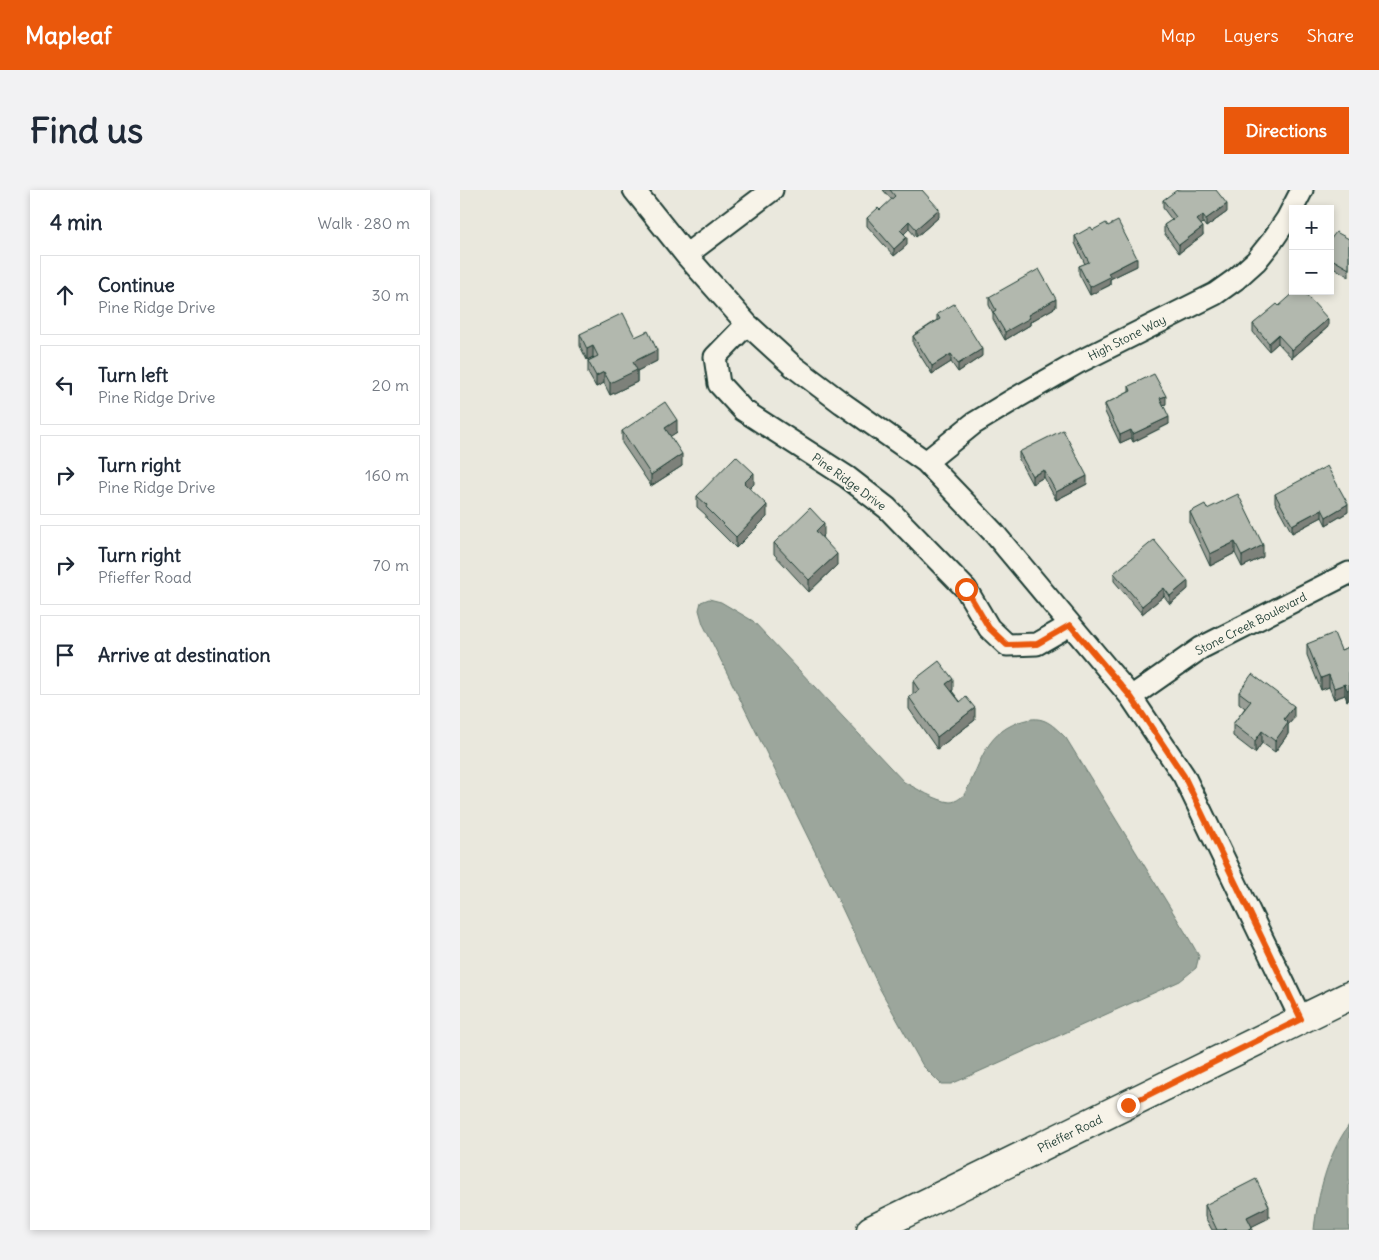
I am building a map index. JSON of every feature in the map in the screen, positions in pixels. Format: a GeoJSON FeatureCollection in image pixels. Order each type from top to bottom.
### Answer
{"type":"FeatureCollection","features":[{"type":"Feature","properties":{"kind":"street"},"geometry":{"type":"LineString","coordinates":[[634,190],[686,255],[747,324],[793,366],[926,462],[994,533],[1131,697],[1184,776],[1301,1019]]}},
{"type":"Feature","properties":{"kind":"street"},"geometry":{"type":"LineString","coordinates":[[686,255],[772,190]]}},
{"type":"Feature","properties":{"kind":"street","name":"High Stone Way"},"geometry":{"type":"LineString","coordinates":[[926,462],[974,424],[1016,398],[1079,362],[1215,294],[1229,284],[1256,261],[1272,241],[1287,219],[1302,190]]}},
{"type":"Feature","properties":{"kind":"street","name":"Pine Ridge Drive"},"geometry":{"type":"LineString","coordinates":[[747,324],[715,357],[719,384],[743,410],[847,477],[887,508],[966,589],[989,628],[1007,645],[1037,644],[1070,625]]}},
{"type":"Feature","properties":{"kind":"street","name":"Stone Creek Boulevard"},"geometry":{"type":"LineString","coordinates":[[1131,697],[1201,648],[1349,573]]}},
{"type":"Feature","properties":{"kind":"street","name":"Pfieffer Road"},"geometry":{"type":"LineString","coordinates":[[871,1230],[1349,996]]}},
{"type":"Feature","properties":{"kind":"shaded area"},"geometry":{"type":"Polygon","coordinates":[[[709,599],[721,602],[753,621],[904,782],[939,799],[952,802],[964,795],[984,752],[990,743],[1007,728],[1019,722],[1034,719],[1040,719],[1050,724],[1066,738],[1187,935],[1199,956],[1196,968],[1180,981],[965,1078],[951,1084],[941,1084],[923,1066],[880,989],[826,874],[703,624],[699,610],[701,602],[709,599]]]}},
{"type":"Feature","properties":{"kind":"shaded area"},"geometry":{"type":"Polygon","coordinates":[[[1349,1125],[1349,1230],[1314,1230],[1318,1202],[1329,1162],[1349,1125]]]}},
{"type":"Feature","properties":{"kind":"building"},"geometry":{"type":"Polygon","coordinates":[[[890,190],[922,190],[939,209],[916,229],[909,221],[900,230],[907,237],[894,249],[867,218],[878,208],[880,210],[895,196],[890,190]]]}},
{"type":"Feature","properties":{"kind":"building"},"geometry":{"type":"Polygon","coordinates":[[[1177,190],[1216,190],[1227,204],[1206,219],[1203,215],[1197,220],[1203,227],[1179,245],[1164,225],[1176,217],[1163,200],[1177,190]]]}},
{"type":"Feature","properties":{"kind":"building"},"geometry":{"type":"Polygon","coordinates":[[[1118,221],[1137,258],[1108,273],[1110,277],[1090,287],[1079,266],[1089,262],[1075,236],[1091,227],[1093,230],[1106,223],[1108,226],[1118,221]]]}},
{"type":"Feature","properties":{"kind":"building"},"geometry":{"type":"Polygon","coordinates":[[[1336,232],[1349,239],[1349,269],[1334,260],[1334,235],[1336,232]]]}},
{"type":"Feature","properties":{"kind":"building"},"geometry":{"type":"Polygon","coordinates":[[[1039,269],[1056,299],[1028,315],[1030,318],[1005,332],[993,312],[996,310],[989,297],[1039,269]]]}},
{"type":"Feature","properties":{"kind":"building"},"geometry":{"type":"Polygon","coordinates":[[[1291,295],[1307,295],[1328,319],[1292,350],[1278,335],[1269,343],[1253,324],[1277,304],[1279,306],[1291,295]]]}},
{"type":"Feature","properties":{"kind":"building"},"geometry":{"type":"Polygon","coordinates":[[[954,304],[982,349],[958,364],[951,354],[932,366],[913,336],[940,319],[937,314],[954,304]]]}},
{"type":"Feature","properties":{"kind":"building"},"geometry":{"type":"Polygon","coordinates":[[[623,313],[635,337],[648,331],[657,350],[633,362],[637,370],[610,383],[604,372],[596,376],[588,361],[598,356],[593,346],[587,349],[580,334],[623,313]]]}},
{"type":"Feature","properties":{"kind":"building"},"geometry":{"type":"Polygon","coordinates":[[[1154,374],[1166,396],[1160,398],[1169,417],[1133,434],[1131,430],[1120,435],[1105,404],[1131,391],[1129,386],[1154,374]]]}},
{"type":"Feature","properties":{"kind":"building"},"geometry":{"type":"Polygon","coordinates":[[[665,402],[677,420],[665,428],[682,454],[651,475],[622,431],[665,402]]]}},
{"type":"Feature","properties":{"kind":"building"},"geometry":{"type":"Polygon","coordinates":[[[1063,430],[1087,476],[1056,492],[1044,470],[1032,476],[1019,452],[1063,430]]]}},
{"type":"Feature","properties":{"kind":"building"},"geometry":{"type":"Polygon","coordinates":[[[736,456],[754,473],[744,483],[767,505],[736,537],[697,496],[736,456]]]}},
{"type":"Feature","properties":{"kind":"building"},"geometry":{"type":"Polygon","coordinates":[[[1327,466],[1348,504],[1326,517],[1322,509],[1292,525],[1275,494],[1327,466]]]}},
{"type":"Feature","properties":{"kind":"building"},"geometry":{"type":"Polygon","coordinates":[[[1238,494],[1263,545],[1242,556],[1235,542],[1210,554],[1190,512],[1205,504],[1207,509],[1238,494]]]}},
{"type":"Feature","properties":{"kind":"building"},"geometry":{"type":"Polygon","coordinates":[[[810,508],[824,523],[816,531],[837,554],[809,580],[774,543],[810,508]]]}},
{"type":"Feature","properties":{"kind":"building"},"geometry":{"type":"Polygon","coordinates":[[[1154,540],[1188,581],[1170,596],[1164,588],[1142,606],[1114,573],[1154,540]]]}},
{"type":"Feature","properties":{"kind":"building"},"geometry":{"type":"Polygon","coordinates":[[[1334,633],[1341,650],[1349,647],[1349,689],[1347,690],[1345,684],[1334,688],[1329,675],[1321,678],[1307,644],[1334,633]]]}},
{"type":"Feature","properties":{"kind":"building"},"geometry":{"type":"Polygon","coordinates":[[[939,661],[953,679],[946,684],[960,702],[966,697],[975,708],[937,737],[909,697],[919,690],[913,681],[939,661]]]}},
{"type":"Feature","properties":{"kind":"building"},"geometry":{"type":"Polygon","coordinates":[[[1252,674],[1294,706],[1284,719],[1288,723],[1275,741],[1262,731],[1255,741],[1233,724],[1251,701],[1239,692],[1252,674]]]}},
{"type":"Feature","properties":{"kind":"building"},"geometry":{"type":"Polygon","coordinates":[[[1256,1179],[1269,1206],[1247,1217],[1252,1227],[1247,1230],[1217,1230],[1205,1205],[1256,1179]]]}},
{"type":"Feature","properties":{"kind":"route"},"geometry":{"type":"LineString","coordinates":[[966,589],[989,628],[1007,645],[1037,644],[1070,625],[1131,697],[1184,776],[1301,1019],[1128,1105]]}}]}
